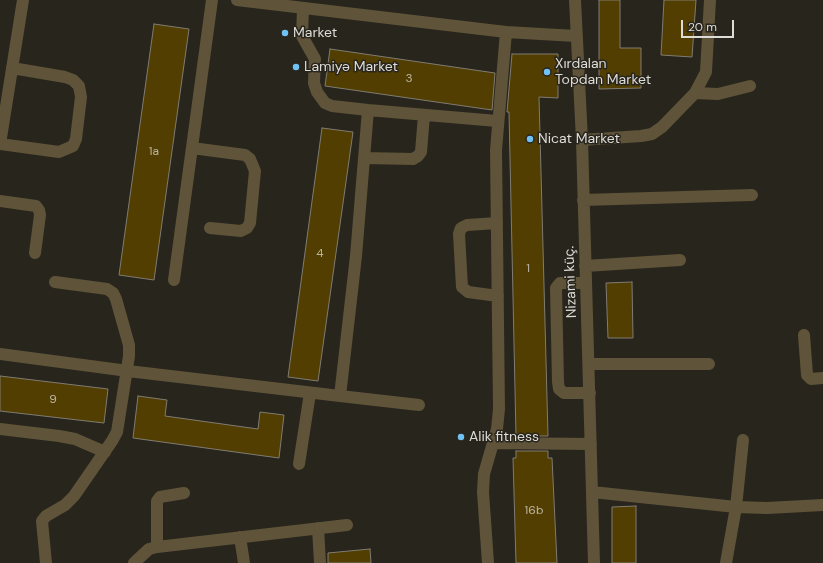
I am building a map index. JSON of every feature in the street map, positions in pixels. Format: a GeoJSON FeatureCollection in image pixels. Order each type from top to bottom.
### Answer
{"type":"FeatureCollection","features":[{"type":"Feature","properties":{"kind":"street"},"geometry":{"type":"LineString","coordinates":[[12,68],[65,77],[73,80],[79,86],[81,97],[76,139],[73,146],[59,152],[0,144],[12,68],[23,0]]}},
{"type":"Feature","properties":{"kind":"street"},"geometry":{"type":"LineString","coordinates":[[174,280],[212,0]]}},
{"type":"Feature","properties":{"kind":"street"},"geometry":{"type":"LineString","coordinates":[[237,0],[506,32],[576,36]]}},
{"type":"Feature","properties":{"kind":"street","name":"Nizami küç."},"geometry":{"type":"LineString","coordinates":[[575,0],[582,140],[594,563]]}},
{"type":"Feature","properties":{"kind":"street"},"geometry":{"type":"LineString","coordinates":[[582,140],[652,134],[662,127],[695,93],[706,72],[710,0]]}},
{"type":"Feature","properties":{"kind":"street"},"geometry":{"type":"LineString","coordinates":[[303,9],[302,36],[315,59],[314,83],[317,92],[325,102],[332,106],[368,110],[497,121]]}},
{"type":"Feature","properties":{"kind":"street"},"geometry":{"type":"LineString","coordinates":[[488,563],[484,480],[487,460],[494,442],[499,409],[497,121],[506,32]]}},
{"type":"Feature","properties":{"kind":"street"},"geometry":{"type":"LineString","coordinates":[[695,93],[718,94],[750,86]]}},
{"type":"Feature","properties":{"kind":"street"},"geometry":{"type":"LineString","coordinates":[[340,396],[368,110]]}},
{"type":"Feature","properties":{"kind":"street"},"geometry":{"type":"LineString","coordinates":[[364,158],[413,159],[418,156],[421,152],[424,115]]}},
{"type":"Feature","properties":{"kind":"street"},"geometry":{"type":"LineString","coordinates":[[192,148],[245,155],[250,159],[255,171],[250,223],[247,228],[240,231],[210,228]]}},
{"type":"Feature","properties":{"kind":"street"},"geometry":{"type":"LineString","coordinates":[[583,200],[752,195]]}},
{"type":"Feature","properties":{"kind":"street"},"geometry":{"type":"LineString","coordinates":[[0,201],[36,206],[39,210],[40,215],[35,252]]}},
{"type":"Feature","properties":{"kind":"street"},"geometry":{"type":"LineString","coordinates":[[497,222],[467,225],[461,228],[459,234],[462,287],[468,292],[498,296]]}},
{"type":"Feature","properties":{"kind":"street"},"geometry":{"type":"LineString","coordinates":[[585,266],[680,260]]}},
{"type":"Feature","properties":{"kind":"street"},"geometry":{"type":"LineString","coordinates":[[46,563],[42,522],[46,516],[65,505],[74,496],[117,432],[128,371],[129,345],[113,293],[107,289],[55,282]]}},
{"type":"Feature","properties":{"kind":"street"},"geometry":{"type":"LineString","coordinates":[[586,283],[560,284],[556,288],[558,382],[559,389],[564,392],[590,393]]}},
{"type":"Feature","properties":{"kind":"street"},"geometry":{"type":"LineString","coordinates":[[804,335],[807,375],[810,379],[823,378]]}},
{"type":"Feature","properties":{"kind":"street"},"geometry":{"type":"LineString","coordinates":[[0,354],[128,371],[419,405]]}},
{"type":"Feature","properties":{"kind":"street"},"geometry":{"type":"LineString","coordinates":[[589,364],[709,364]]}},
{"type":"Feature","properties":{"kind":"street"},"geometry":{"type":"LineString","coordinates":[[298,464],[310,393]]}},
{"type":"Feature","properties":{"kind":"street"},"geometry":{"type":"LineString","coordinates":[[0,429],[75,439],[105,452]]}},
{"type":"Feature","properties":{"kind":"street"},"geometry":{"type":"LineString","coordinates":[[726,563],[736,507],[743,440]]}},
{"type":"Feature","properties":{"kind":"street"},"geometry":{"type":"LineString","coordinates":[[494,442],[591,444]]}},
{"type":"Feature","properties":{"kind":"street"},"geometry":{"type":"LineString","coordinates":[[592,492],[736,507],[767,508],[823,505]]}},
{"type":"Feature","properties":{"kind":"street"},"geometry":{"type":"LineString","coordinates":[[157,547],[157,500],[160,497],[184,493]]}},
{"type":"Feature","properties":{"kind":"street"},"geometry":{"type":"LineString","coordinates":[[134,563],[149,549],[157,547],[347,525]]}},
{"type":"Feature","properties":{"kind":"street"},"geometry":{"type":"LineString","coordinates":[[318,528],[320,563]]}},
{"type":"Feature","properties":{"kind":"street"},"geometry":{"type":"LineString","coordinates":[[240,537],[244,563]]}},
{"type":"Feature","properties":{"kind":"building"},"geometry":{"type":"Polygon","coordinates":[[[599,0],[620,0],[620,48],[641,48],[641,88],[599,89],[599,0]]]}},
{"type":"Feature","properties":{"kind":"building"},"geometry":{"type":"Polygon","coordinates":[[[664,0],[696,0],[692,57],[661,55],[664,0]]]}},
{"type":"Feature","properties":{"kind":"building"},"geometry":{"type":"Polygon","coordinates":[[[154,24],[189,29],[154,280],[119,275],[154,24]]]}},
{"type":"Feature","properties":{"kind":"building"},"geometry":{"type":"Polygon","coordinates":[[[330,49],[495,73],[492,110],[325,86],[330,49]]]}},
{"type":"Feature","properties":{"kind":"building"},"geometry":{"type":"Polygon","coordinates":[[[512,54],[558,54],[558,98],[539,97],[548,436],[516,436],[509,112],[507,112],[512,54]]]}},
{"type":"Feature","properties":{"kind":"building"},"geometry":{"type":"Polygon","coordinates":[[[322,128],[353,132],[318,381],[288,377],[322,128]]]}},
{"type":"Feature","properties":{"kind":"building"},"geometry":{"type":"Polygon","coordinates":[[[632,282],[633,338],[608,338],[606,283],[632,282]]]}},
{"type":"Feature","properties":{"kind":"building"},"geometry":{"type":"Polygon","coordinates":[[[0,376],[108,389],[104,423],[0,411],[0,376]]]}},
{"type":"Feature","properties":{"kind":"building"},"geometry":{"type":"Polygon","coordinates":[[[138,396],[167,400],[165,416],[258,429],[260,412],[284,415],[279,458],[133,438],[138,396]]]}},
{"type":"Feature","properties":{"kind":"building"},"geometry":{"type":"Polygon","coordinates":[[[516,451],[548,451],[548,458],[552,458],[557,563],[516,563],[513,458],[516,458],[516,451]]]}},
{"type":"Feature","properties":{"kind":"building"},"geometry":{"type":"Polygon","coordinates":[[[636,506],[636,563],[612,563],[612,507],[636,506]]]}},
{"type":"Feature","properties":{"kind":"building"},"geometry":{"type":"Polygon","coordinates":[[[370,549],[371,563],[328,563],[328,553],[370,549]]]}},
{"type":"Feature","properties":{"kind":"place","name":"Market"},"geometry":{"type":"Point","coordinates":[285,33]}},
{"type":"Feature","properties":{"kind":"place","name":"Lamiyə Market"},"geometry":{"type":"Point","coordinates":[296,67]}},
{"type":"Feature","properties":{"kind":"place","name":"Xırdalan Topdan Market"},"geometry":{"type":"Point","coordinates":[547,72]}},
{"type":"Feature","properties":{"kind":"place","name":"Nicat Market"},"geometry":{"type":"Point","coordinates":[530,139]}},
{"type":"Feature","properties":{"kind":"place","name":"Alik fitness"},"geometry":{"type":"Point","coordinates":[461,437]}}]}
